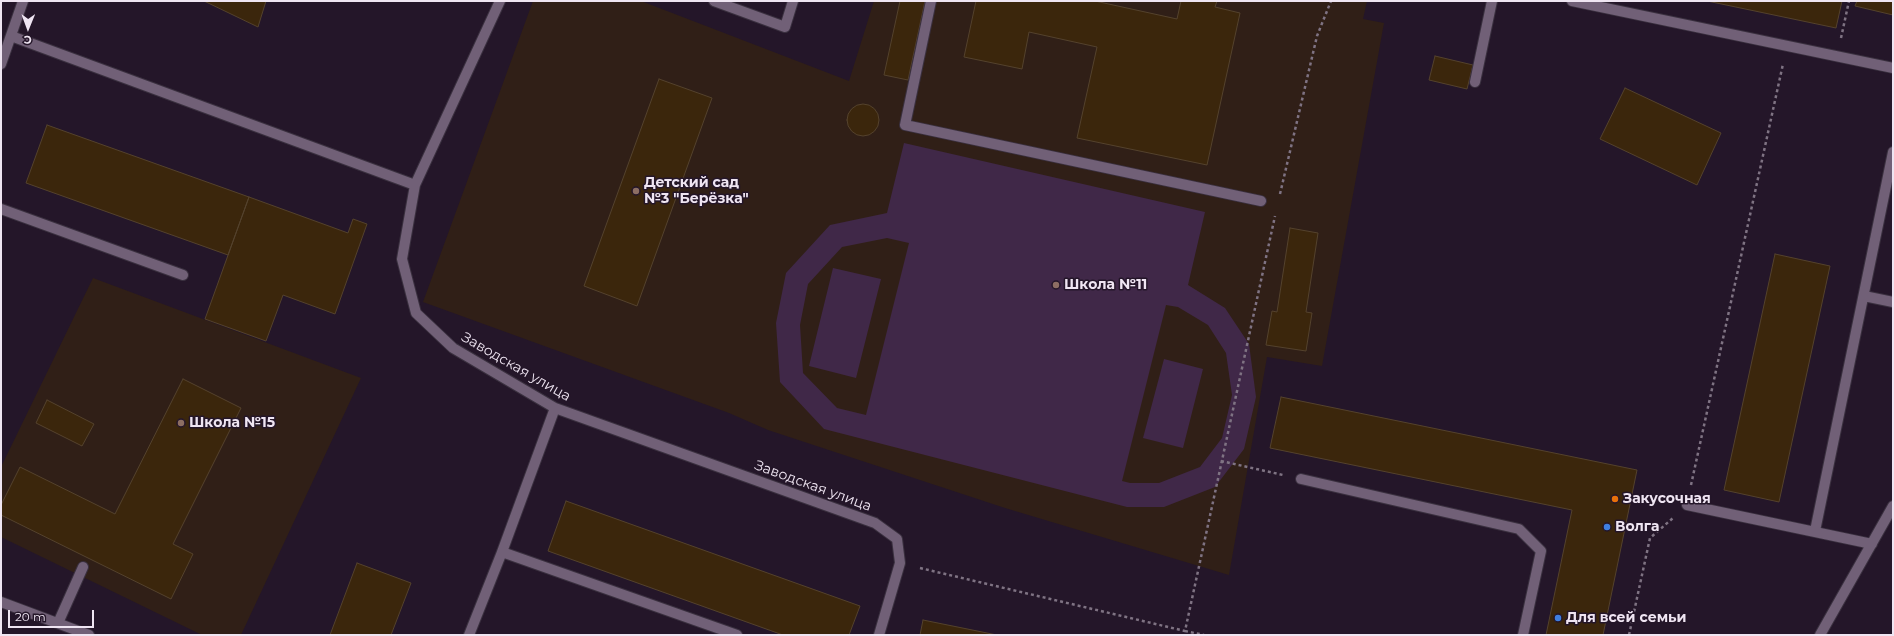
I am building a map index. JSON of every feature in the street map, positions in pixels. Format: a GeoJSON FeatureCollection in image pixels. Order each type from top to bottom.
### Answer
{"type":"FeatureCollection","features":[{"type":"Feature","properties":{"kind":"street"},"geometry":{"type":"LineString","coordinates":[[1,64],[23,1]]}},
{"type":"Feature","properties":{"kind":"street","name":"Заводская улица"},"geometry":{"type":"LineString","coordinates":[[500,1],[415,185],[402,259],[416,313],[453,348],[555,408],[875,523],[897,539],[900,563],[879,635]]}},
{"type":"Feature","properties":{"kind":"street"},"geometry":{"type":"LineString","coordinates":[[714,1],[784,27],[793,1]]}},
{"type":"Feature","properties":{"kind":"street"},"geometry":{"type":"LineString","coordinates":[[931,1],[905,125],[1261,201]]}},
{"type":"Feature","properties":{"kind":"street"},"geometry":{"type":"LineString","coordinates":[[1475,82],[1492,1]]}},
{"type":"Feature","properties":{"kind":"street"},"geometry":{"type":"LineString","coordinates":[[1572,1],[1893,68]]}},
{"type":"Feature","properties":{"kind":"street"},"geometry":{"type":"LineString","coordinates":[[11,36],[415,185]]}},
{"type":"Feature","properties":{"kind":"street"},"geometry":{"type":"LineString","coordinates":[[1815,531],[1893,152]]}},
{"type":"Feature","properties":{"kind":"street"},"geometry":{"type":"LineString","coordinates":[[1,209],[183,275]]}},
{"type":"Feature","properties":{"kind":"street"},"geometry":{"type":"LineString","coordinates":[[1864,296],[1893,302]]}},
{"type":"Feature","properties":{"kind":"street"},"geometry":{"type":"LineString","coordinates":[[469,635],[502,552],[555,408]]}},
{"type":"Feature","properties":{"kind":"street"},"geometry":{"type":"LineString","coordinates":[[1301,479],[1519,529],[1540,551],[1523,635]]}},
{"type":"Feature","properties":{"kind":"street"},"geometry":{"type":"LineString","coordinates":[[1687,505],[1872,544]]}},
{"type":"Feature","properties":{"kind":"street"},"geometry":{"type":"LineString","coordinates":[[1820,635],[1893,506]]}},
{"type":"Feature","properties":{"kind":"street"},"geometry":{"type":"LineString","coordinates":[[502,552],[737,635]]}},
{"type":"Feature","properties":{"kind":"street"},"geometry":{"type":"LineString","coordinates":[[58,623],[84,568]]}},
{"type":"Feature","properties":{"kind":"street"},"geometry":{"type":"LineString","coordinates":[[1,602],[89,635]]}},
{"type":"Feature","properties":{"kind":"path"},"geometry":{"type":"LineString","coordinates":[[1280,195],[1317,36],[1331,1]]}},
{"type":"Feature","properties":{"kind":"path"},"geometry":{"type":"LineString","coordinates":[[1837,57],[1849,1]]}},
{"type":"Feature","properties":{"kind":"path"},"geometry":{"type":"LineString","coordinates":[[1629,635],[1650,538],[1687,505],[1787,46]]}},
{"type":"Feature","properties":{"kind":"path"},"geometry":{"type":"LineString","coordinates":[[1185,631],[1276,211]]}},
{"type":"Feature","properties":{"kind":"path"},"geometry":{"type":"LineString","coordinates":[[1221,462],[1301,479]]}},
{"type":"Feature","properties":{"kind":"path"},"geometry":{"type":"LineString","coordinates":[[900,563],[1204,635]]}},
{"type":"Feature","properties":{"kind":"shaded area","name":"Школа №11"},"geometry":{"type":"Polygon","coordinates":[[[533,1],[641,1],[849,81],[874,1],[1367,1],[1363,19],[1384,23],[1322,366],[1267,357],[1229,575],[1005,508],[768,430],[729,413],[423,302],[533,1]]]}},
{"type":"Feature","properties":{"kind":"shaded area"},"geometry":{"type":"Polygon","coordinates":[[[904,143],[1205,212],[1188,285],[1225,308],[1249,344],[1256,397],[1244,449],[1215,487],[1164,507],[1127,507],[824,429],[780,382],[776,323],[786,273],[830,225],[887,213],[904,143]],[[887,238],[842,247],[808,284],[800,325],[803,373],[837,408],[866,415],[909,243],[887,238]],[[1166,305],[1122,481],[1130,483],[1159,483],[1200,467],[1222,438],[1232,395],[1226,353],[1208,325],[1178,307],[1166,305]]]}},
{"type":"Feature","properties":{"kind":"shaded area"},"geometry":{"type":"Polygon","coordinates":[[[833,268],[881,279],[856,378],[809,366],[833,268]]]}},
{"type":"Feature","properties":{"kind":"shaded area","name":"Школа №15"},"geometry":{"type":"Polygon","coordinates":[[[93,278],[361,378],[241,635],[202,635],[1,537],[1,467],[93,278]]]}},
{"type":"Feature","properties":{"kind":"shaded area"},"geometry":{"type":"Polygon","coordinates":[[[1164,359],[1203,369],[1183,448],[1143,438],[1164,359]]]}},
{"type":"Feature","properties":{"kind":"building"},"geometry":{"type":"Polygon","coordinates":[[[204,1],[266,1],[258,27],[204,1]]]}},
{"type":"Feature","properties":{"kind":"building"},"geometry":{"type":"Polygon","coordinates":[[[900,1],[925,1],[908,80],[884,75],[900,1]]]}},
{"type":"Feature","properties":{"kind":"building"},"geometry":{"type":"Polygon","coordinates":[[[976,1],[1095,1],[1177,19],[1181,1],[1217,1],[1215,7],[1240,13],[1207,165],[1077,138],[1097,47],[1029,32],[1022,69],[964,57],[976,1]]]}},
{"type":"Feature","properties":{"kind":"building"},"geometry":{"type":"Polygon","coordinates":[[[1707,1],[1842,1],[1836,28],[1707,1]]]}},
{"type":"Feature","properties":{"kind":"building"},"geometry":{"type":"Polygon","coordinates":[[[1857,1],[1893,1],[1893,15],[1855,6],[1857,1]]]}},
{"type":"Feature","properties":{"kind":"building"},"geometry":{"type":"Polygon","coordinates":[[[1435,56],[1473,65],[1467,89],[1429,80],[1435,56]]]}},
{"type":"Feature","properties":{"kind":"building"},"geometry":{"type":"Polygon","coordinates":[[[659,79],[712,98],[637,306],[584,286],[659,79]]]}},
{"type":"Feature","properties":{"kind":"building"},"geometry":{"type":"Polygon","coordinates":[[[1625,88],[1721,133],[1697,185],[1600,139],[1625,88]]]}},
{"type":"Feature","properties":{"kind":"building"},"geometry":{"type":"Polygon","coordinates":[[[863,104],[869,105],[876,111],[879,120],[878,126],[872,133],[863,136],[857,135],[850,129],[847,120],[848,114],[854,107],[863,104]]]}},
{"type":"Feature","properties":{"kind":"building"},"geometry":{"type":"Polygon","coordinates":[[[47,125],[249,197],[228,255],[26,183],[47,125]]]}},
{"type":"Feature","properties":{"kind":"building"},"geometry":{"type":"Polygon","coordinates":[[[249,197],[348,233],[353,219],[367,224],[335,314],[283,295],[266,341],[205,319],[249,197]]]}},
{"type":"Feature","properties":{"kind":"building"},"geometry":{"type":"Polygon","coordinates":[[[1290,228],[1318,233],[1306,312],[1312,313],[1306,351],[1266,345],[1272,311],[1277,312],[1290,228]]]}},
{"type":"Feature","properties":{"kind":"building"},"geometry":{"type":"Polygon","coordinates":[[[1775,254],[1830,266],[1779,502],[1724,490],[1775,254]]]}},
{"type":"Feature","properties":{"kind":"building"},"geometry":{"type":"Polygon","coordinates":[[[183,379],[241,408],[173,544],[193,554],[171,599],[1,515],[1,505],[20,467],[115,514],[183,379]]]}},
{"type":"Feature","properties":{"kind":"building"},"geometry":{"type":"Polygon","coordinates":[[[1281,397],[1637,470],[1603,635],[1546,635],[1572,510],[1270,448],[1281,397]]]}},
{"type":"Feature","properties":{"kind":"building"},"geometry":{"type":"Polygon","coordinates":[[[47,400],[94,424],[82,446],[36,423],[47,400]]]}},
{"type":"Feature","properties":{"kind":"building"},"geometry":{"type":"Polygon","coordinates":[[[566,501],[860,606],[849,635],[783,635],[548,551],[566,501]]]}},
{"type":"Feature","properties":{"kind":"building"},"geometry":{"type":"Polygon","coordinates":[[[357,563],[411,583],[391,635],[330,635],[357,563]]]}},
{"type":"Feature","properties":{"kind":"building"},"geometry":{"type":"Polygon","coordinates":[[[923,620],[997,635],[920,635],[923,620]]]}},
{"type":"Feature","properties":{"kind":"place","name":"Детский сад №3 \"Берёзка\""},"geometry":{"type":"Point","coordinates":[636,191]}},
{"type":"Feature","properties":{"kind":"place","name":"Школа №11"},"geometry":{"type":"Point","coordinates":[1056,285]}},
{"type":"Feature","properties":{"kind":"place","name":"Школа №15"},"geometry":{"type":"Point","coordinates":[181,423]}},
{"type":"Feature","properties":{"kind":"place","name":"Закусочная"},"geometry":{"type":"Point","coordinates":[1615,499]}},
{"type":"Feature","properties":{"kind":"place","name":"Волга"},"geometry":{"type":"Point","coordinates":[1607,527]}},
{"type":"Feature","properties":{"kind":"place","name":"Для всей семьи"},"geometry":{"type":"Point","coordinates":[1558,618]}}]}
